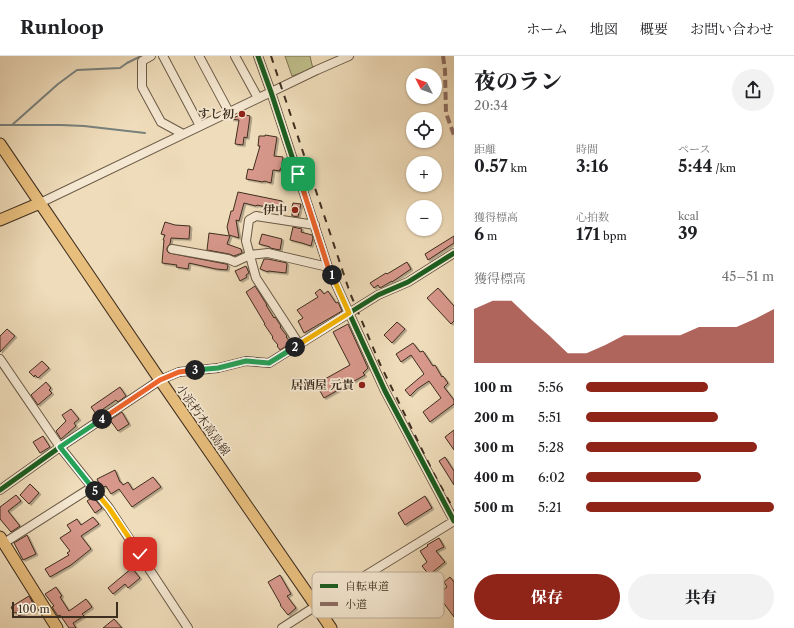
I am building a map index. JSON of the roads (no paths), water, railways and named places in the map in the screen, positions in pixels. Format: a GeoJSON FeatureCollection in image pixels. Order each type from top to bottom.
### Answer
{"type":"FeatureCollection","features":[{"type":"Feature","properties":{"kind":"main road","name":"小浜朽木高島線"},"geometry":{"type":"LineString","coordinates":[[0,144],[312,600]]}},
{"type":"Feature","properties":{"kind":"main road"},"geometry":{"type":"LineString","coordinates":[[0,220],[40,202]]}},
{"type":"Feature","properties":{"kind":"main road"},"geometry":{"type":"LineString","coordinates":[[2,540],[57,628]]}},
{"type":"Feature","properties":{"kind":"main road","name":"小浜朽木高島線"},"geometry":{"type":"LineString","coordinates":[[324,618],[331,628]]}},
{"type":"Feature","properties":{"kind":"street"},"geometry":{"type":"LineString","coordinates":[[151,56],[142,61],[142,86],[161,122],[183,134]]}},
{"type":"Feature","properties":{"kind":"street"},"geometry":{"type":"LineString","coordinates":[[163,56],[200,126]]}},
{"type":"Feature","properties":{"kind":"street"},"geometry":{"type":"LineString","coordinates":[[198,56],[229,112]]}},
{"type":"Feature","properties":{"kind":"street"},"geometry":{"type":"LineString","coordinates":[[235,56],[258,98]]}},
{"type":"Feature","properties":{"kind":"street"},"geometry":{"type":"LineString","coordinates":[[258,56],[328,267],[385,391],[454,521],[371,572]]}},
{"type":"Feature","properties":{"kind":"street"},"geometry":{"type":"LineString","coordinates":[[40,202],[349,56]]}},
{"type":"Feature","properties":{"kind":"street"},"geometry":{"type":"LineString","coordinates":[[299,344],[256,278],[246,241],[249,220],[256,216],[314,225]]}},
{"type":"Feature","properties":{"kind":"street"},"geometry":{"type":"LineString","coordinates":[[172,249],[228,259],[235,262],[250,255],[268,253],[328,267]]}},
{"type":"Feature","properties":{"kind":"street"},"geometry":{"type":"LineString","coordinates":[[0,490],[60,447],[160,380],[179,372],[218,368],[246,361],[269,363],[378,295],[408,282],[454,253]]}},
{"type":"Feature","properties":{"kind":"street"},"geometry":{"type":"LineString","coordinates":[[0,358],[60,447],[109,508],[188,628]]}},
{"type":"Feature","properties":{"kind":"street"},"geometry":{"type":"LineString","coordinates":[[2,540],[92,487]]}},
{"type":"Feature","properties":{"kind":"street"},"geometry":{"type":"LineString","coordinates":[[282,628],[312,609]]}},
{"type":"Feature","properties":{"kind":"waterway"},"geometry":{"type":"LineString","coordinates":[[12,125],[58,84],[77,70],[120,68],[141,56]]}},
{"type":"Feature","properties":{"kind":"waterway"},"geometry":{"type":"LineString","coordinates":[[0,125],[84,126],[145,133]]}},
{"type":"Feature","properties":{"kind":"railway"},"geometry":{"type":"LineString","coordinates":[[271,56],[350,293],[380,364],[433,472],[454,510]]}},
{"type":"Feature","properties":{"kind":"place","name":"すし初"},"geometry":{"type":"Point","coordinates":[242,114]}},
{"type":"Feature","properties":{"kind":"place","name":"伊中"},"geometry":{"type":"Point","coordinates":[295,210]}},
{"type":"Feature","properties":{"kind":"place","name":"居酒屋 元貴"},"geometry":{"type":"Point","coordinates":[362,385]}}]}
